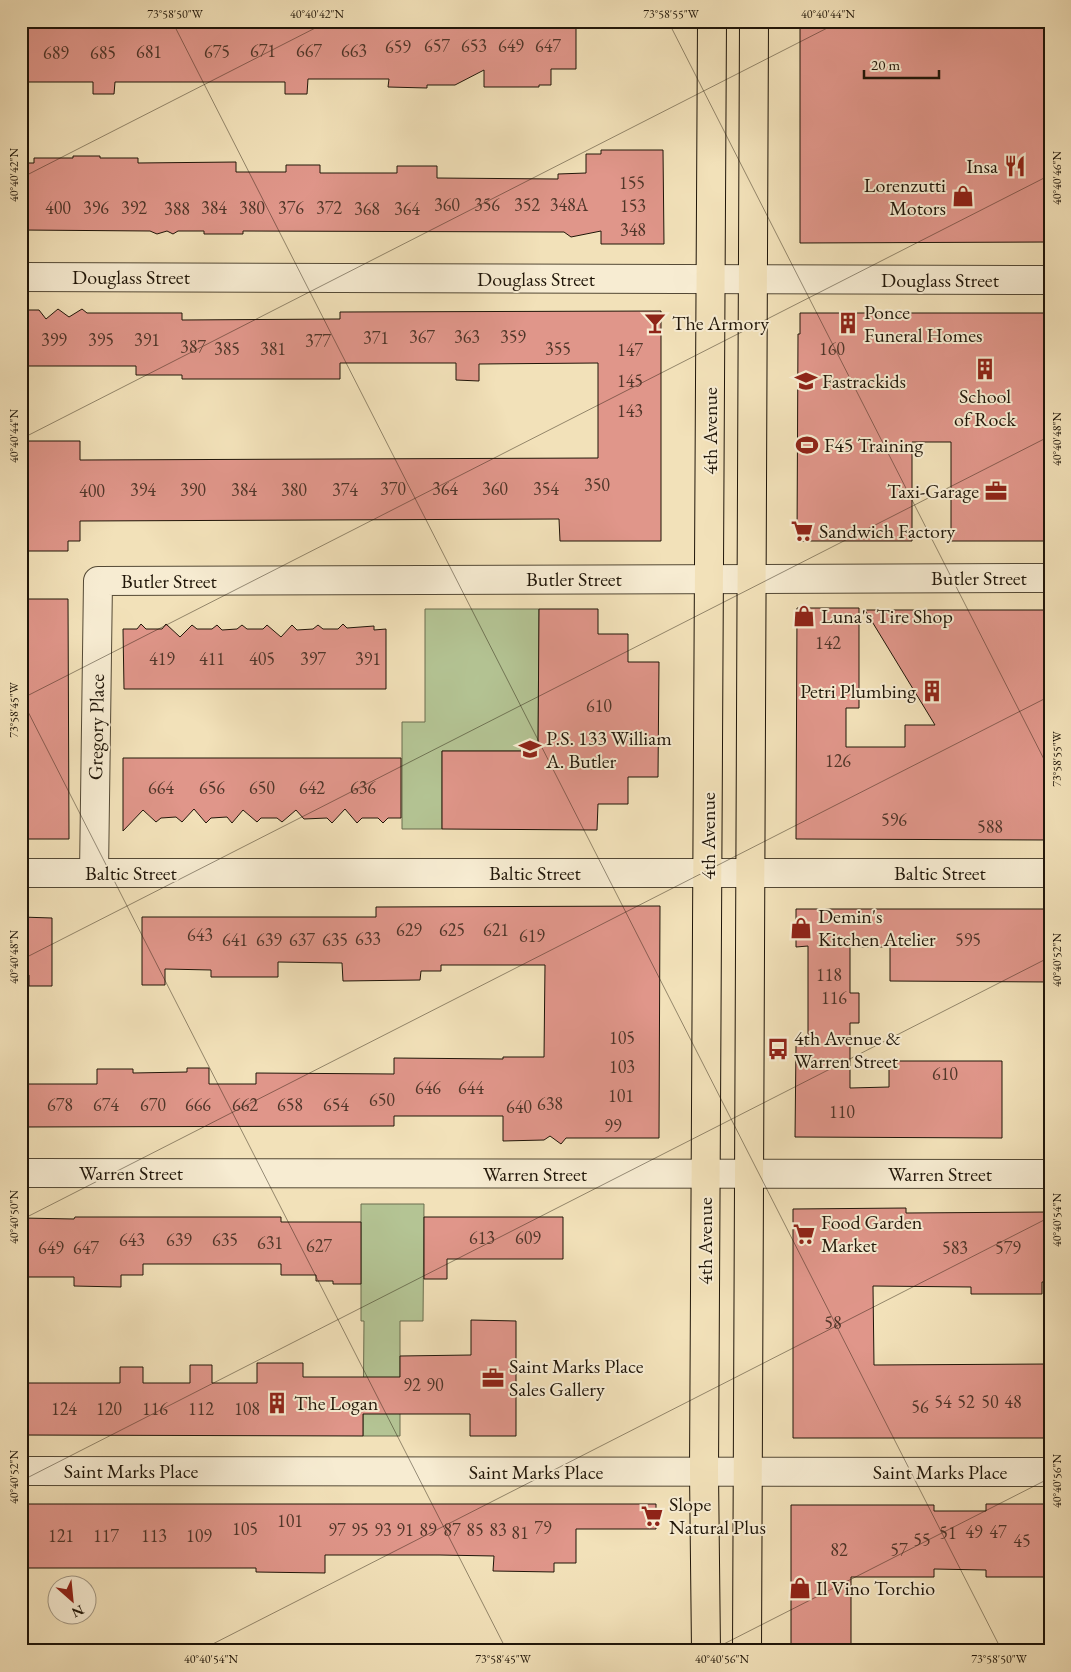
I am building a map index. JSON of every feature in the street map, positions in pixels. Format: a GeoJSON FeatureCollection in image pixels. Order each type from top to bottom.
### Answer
{"type":"FeatureCollection","features":[{"type":"Feature","properties":{"kind":"main road","name":"4th Avenue"},"geometry":{"type":"LineString","coordinates":[[706,1651],[704,1472],[712,21]]}},
{"type":"Feature","properties":{"kind":"main road"},"geometry":{"type":"LineString","coordinates":[[747,1651],[754,21]]}},
{"type":"Feature","properties":{"kind":"street","name":"Douglass Street"},"geometry":{"type":"LineString","coordinates":[[21,277],[1050,280]]}},
{"type":"Feature","properties":{"kind":"street","name":"Butler Street"},"geometry":{"type":"LineString","coordinates":[[98,581],[1050,578]]}},
{"type":"Feature","properties":{"kind":"street","name":"Gregory Place"},"geometry":{"type":"LineString","coordinates":[[94,873],[98,581]]}},
{"type":"Feature","properties":{"kind":"street","name":"Baltic Street"},"geometry":{"type":"LineString","coordinates":[[21,873],[1050,873]]}},
{"type":"Feature","properties":{"kind":"street","name":"Warren Street"},"geometry":{"type":"LineString","coordinates":[[21,1173],[1050,1174]]}},
{"type":"Feature","properties":{"kind":"street","name":"Saint Marks Place"},"geometry":{"type":"LineString","coordinates":[[21,1471],[1050,1472]]}},
{"type":"Feature","properties":{"kind":"green space"},"geometry":{"type":"Polygon","coordinates":[[[425,609],[539,609],[538,751],[442,751],[442,829],[402,829],[402,722],[425,722],[425,609]]]}},
{"type":"Feature","properties":{"kind":"green space"},"geometry":{"type":"Polygon","coordinates":[[[361,1204],[424,1204],[423,1321],[400,1321],[400,1436],[363,1436],[364,1321],[361,1321],[361,1204]]]}},
{"type":"Feature","properties":{"kind":"building"},"geometry":{"type":"Polygon","coordinates":[[[21,21],[272,21],[278,25],[284,21],[292,21],[301,27],[308,21],[317,21],[325,27],[331,21],[339,21],[347,28],[355,21],[362,21],[370,25],[376,21],[384,21],[391,27],[400,21],[406,21],[412,25],[418,21],[424,21],[431,25],[437,21],[443,21],[449,25],[461,21],[470,25],[475,21],[487,25],[493,21],[500,21],[505,24],[517,21],[524,26],[531,21],[536,21],[542,25],[549,21],[576,21],[576,69],[551,69],[551,85],[539,85],[539,87],[484,87],[484,70],[455,85],[427,85],[427,88],[388,87],[389,79],[308,79],[307,94],[285,94],[285,82],[115,82],[114,94],[93,94],[93,82],[21,82],[21,21]]]}},
{"type":"Feature","properties":{"kind":"building"},"geometry":{"type":"Polygon","coordinates":[[[800,21],[1050,21],[1050,242],[800,243],[800,21]]]}},
{"type":"Feature","properties":{"kind":"building"},"geometry":{"type":"Polygon","coordinates":[[[601,150],[663,150],[664,244],[601,244],[601,231],[571,237],[564,232],[243,231],[243,234],[204,234],[204,231],[178,231],[173,234],[167,231],[157,234],[150,231],[21,230],[21,163],[34,163],[34,158],[100,156],[100,158],[138,158],[138,163],[236,162],[236,172],[286,172],[286,165],[320,165],[320,173],[397,173],[397,166],[437,166],[437,178],[558,179],[558,174],[586,173],[586,154],[601,154],[601,150]]]}},
{"type":"Feature","properties":{"kind":"building"},"geometry":{"type":"Polygon","coordinates":[[[58,309],[69,317],[82,309],[87,313],[182,313],[182,320],[340,319],[340,312],[661,311],[661,541],[560,541],[559,519],[80,521],[80,541],[68,541],[68,551],[21,551],[21,441],[80,441],[80,460],[598,458],[598,363],[479,364],[479,381],[456,380],[456,363],[340,363],[340,379],[182,379],[182,375],[136,375],[136,366],[21,366],[21,310],[39,310],[46,319],[58,309]]]}},
{"type":"Feature","properties":{"kind":"building"},"geometry":{"type":"Polygon","coordinates":[[[800,313],[1050,313],[1050,541],[951,541],[951,442],[912,442],[912,541],[797,541],[798,334],[800,334],[800,313]]]}},
{"type":"Feature","properties":{"kind":"building"},"geometry":{"type":"Polygon","coordinates":[[[21,599],[68,599],[69,839],[21,839],[21,599]]]}},
{"type":"Feature","properties":{"kind":"building"},"geometry":{"type":"Polygon","coordinates":[[[797,608],[859,608],[859,708],[846,708],[846,747],[905,747],[905,725],[935,725],[865,610],[1050,610],[1050,840],[796,839],[797,608]]]}},
{"type":"Feature","properties":{"kind":"building"},"geometry":{"type":"Polygon","coordinates":[[[539,609],[598,609],[598,634],[628,634],[628,662],[659,662],[658,777],[628,777],[628,804],[598,804],[597,830],[442,829],[442,751],[538,751],[539,609]]]}},
{"type":"Feature","properties":{"kind":"building"},"geometry":{"type":"Polygon","coordinates":[[[141,624],[146,629],[162,629],[166,624],[180,637],[192,625],[197,629],[212,629],[217,625],[222,630],[237,629],[242,625],[247,629],[263,629],[267,625],[281,637],[292,625],[297,630],[313,629],[318,625],[323,629],[338,629],[343,624],[347,628],[374,626],[374,630],[386,629],[386,689],[124,689],[123,629],[137,629],[141,624]]]}},
{"type":"Feature","properties":{"kind":"building"},"geometry":{"type":"Polygon","coordinates":[[[123,758],[401,758],[401,818],[388,818],[383,823],[378,818],[362,818],[357,823],[345,809],[332,823],[327,818],[304,819],[296,810],[282,822],[277,818],[261,818],[257,822],[243,810],[232,823],[227,817],[211,818],[206,823],[194,809],[182,822],[176,817],[161,818],[156,822],[143,810],[123,831],[123,758]]]}},
{"type":"Feature","properties":{"kind":"building"},"geometry":{"type":"Polygon","coordinates":[[[660,906],[659,1138],[566,1138],[561,1144],[550,1136],[544,1140],[503,1141],[503,1116],[394,1116],[394,1126],[21,1127],[21,1084],[97,1084],[97,1069],[133,1069],[133,1073],[187,1072],[187,1068],[209,1068],[209,1084],[256,1084],[256,1073],[394,1074],[394,1058],[503,1059],[503,1057],[544,1057],[545,965],[441,965],[441,971],[421,971],[420,980],[343,981],[342,963],[278,962],[278,977],[211,977],[211,970],[165,969],[165,985],[142,985],[142,917],[376,917],[376,907],[660,906]]]}},
{"type":"Feature","properties":{"kind":"building"},"geometry":{"type":"Polygon","coordinates":[[[796,909],[1050,909],[1050,982],[890,981],[890,947],[850,947],[850,993],[859,993],[859,1023],[850,1023],[850,1088],[889,1087],[889,1061],[1002,1061],[1002,1138],[795,1137],[796,1046],[808,1046],[808,946],[796,947],[796,909]]]}},
{"type":"Feature","properties":{"kind":"building"},"geometry":{"type":"Polygon","coordinates":[[[21,917],[52,918],[52,986],[29,986],[29,975],[21,975],[21,917]]]}},
{"type":"Feature","properties":{"kind":"building"},"geometry":{"type":"Polygon","coordinates":[[[906,1208],[906,1213],[1050,1212],[1050,1282],[1042,1282],[1042,1294],[971,1294],[971,1287],[873,1286],[874,1365],[1050,1364],[1050,1438],[793,1438],[793,1209],[906,1208]]]}},
{"type":"Feature","properties":{"kind":"building"},"geometry":{"type":"Polygon","coordinates":[[[75,1217],[281,1217],[281,1222],[361,1222],[361,1284],[333,1284],[333,1281],[316,1281],[316,1275],[281,1275],[281,1264],[143,1264],[143,1275],[121,1275],[121,1287],[74,1286],[74,1277],[21,1277],[21,1218],[74,1219],[75,1217]]]}},
{"type":"Feature","properties":{"kind":"building"},"geometry":{"type":"Polygon","coordinates":[[[424,1217],[563,1217],[563,1259],[447,1259],[447,1279],[424,1279],[424,1217]]]}},
{"type":"Feature","properties":{"kind":"building"},"geometry":{"type":"Polygon","coordinates":[[[471,1320],[516,1321],[516,1436],[470,1436],[470,1414],[363,1414],[363,1436],[21,1435],[21,1383],[120,1383],[120,1367],[143,1367],[143,1383],[190,1383],[190,1365],[212,1365],[212,1383],[257,1383],[257,1363],[303,1363],[303,1377],[400,1377],[400,1356],[471,1355],[471,1320]]]}},
{"type":"Feature","properties":{"kind":"building"},"geometry":{"type":"Polygon","coordinates":[[[21,1504],[656,1504],[656,1529],[576,1529],[576,1563],[554,1563],[554,1572],[493,1571],[494,1556],[440,1555],[325,1555],[325,1573],[256,1572],[256,1568],[21,1568],[21,1504]]]}},
{"type":"Feature","properties":{"kind":"building"},"geometry":{"type":"Polygon","coordinates":[[[986,1504],[1050,1504],[1050,1577],[986,1577],[986,1570],[934,1569],[934,1577],[851,1577],[851,1651],[791,1651],[791,1505],[934,1505],[934,1511],[986,1511],[986,1504]]]}},
{"type":"Feature","properties":{"kind":"place","name":"Insa"},"geometry":{"type":"Point","coordinates":[1015,166]}},
{"type":"Feature","properties":{"kind":"place","name":"Lorenzutti Motors"},"geometry":{"type":"Point","coordinates":[963,196]}},
{"type":"Feature","properties":{"kind":"place","name":"The Armory"},"geometry":{"type":"Point","coordinates":[655,323]}},
{"type":"Feature","properties":{"kind":"place","name":"Ponce Funeral Homes"},"geometry":{"type":"Point","coordinates":[848,323]}},
{"type":"Feature","properties":{"kind":"place","name":"School of Rock"},"geometry":{"type":"Point","coordinates":[985,369]}},
{"type":"Feature","properties":{"kind":"place","name":"Fastrackids"},"geometry":{"type":"Point","coordinates":[806,381]}},
{"type":"Feature","properties":{"kind":"place","name":"F45 Training"},"geometry":{"type":"Point","coordinates":[807,445]}},
{"type":"Feature","properties":{"kind":"place","name":"Taxi-Garage"},"geometry":{"type":"Point","coordinates":[996,491]}},
{"type":"Feature","properties":{"kind":"place","name":"Sandwich Factory"},"geometry":{"type":"Point","coordinates":[802,531]}},
{"type":"Feature","properties":{"kind":"place","name":"Luna's Tire Shop"},"geometry":{"type":"Point","coordinates":[804,616]}},
{"type":"Feature","properties":{"kind":"place","name":"Petri Plumbing"},"geometry":{"type":"Point","coordinates":[932,691]}},
{"type":"Feature","properties":{"kind":"place","name":"P.S. 133 William A. Butler"},"geometry":{"type":"Point","coordinates":[530,749]}},
{"type":"Feature","properties":{"kind":"place","name":"Demin's Kitchen Atelier"},"geometry":{"type":"Point","coordinates":[801,928]}},
{"type":"Feature","properties":{"kind":"place","name":"4th Avenue & Warren Street"},"geometry":{"type":"Point","coordinates":[778,1049]}},
{"type":"Feature","properties":{"kind":"place","name":"Food Garden Market"},"geometry":{"type":"Point","coordinates":[804,1234]}},
{"type":"Feature","properties":{"kind":"place","name":"Saint Marks Place Sales Gallery"},"geometry":{"type":"Point","coordinates":[493,1378]}},
{"type":"Feature","properties":{"kind":"place","name":"The Logan"},"geometry":{"type":"Point","coordinates":[277,1403]}},
{"type":"Feature","properties":{"kind":"place","name":"Slope Natural Plus"},"geometry":{"type":"Point","coordinates":[652,1516]}},
{"type":"Feature","properties":{"kind":"place","name":"Il Vino Torchio"},"geometry":{"type":"Point","coordinates":[800,1588]}}]}
